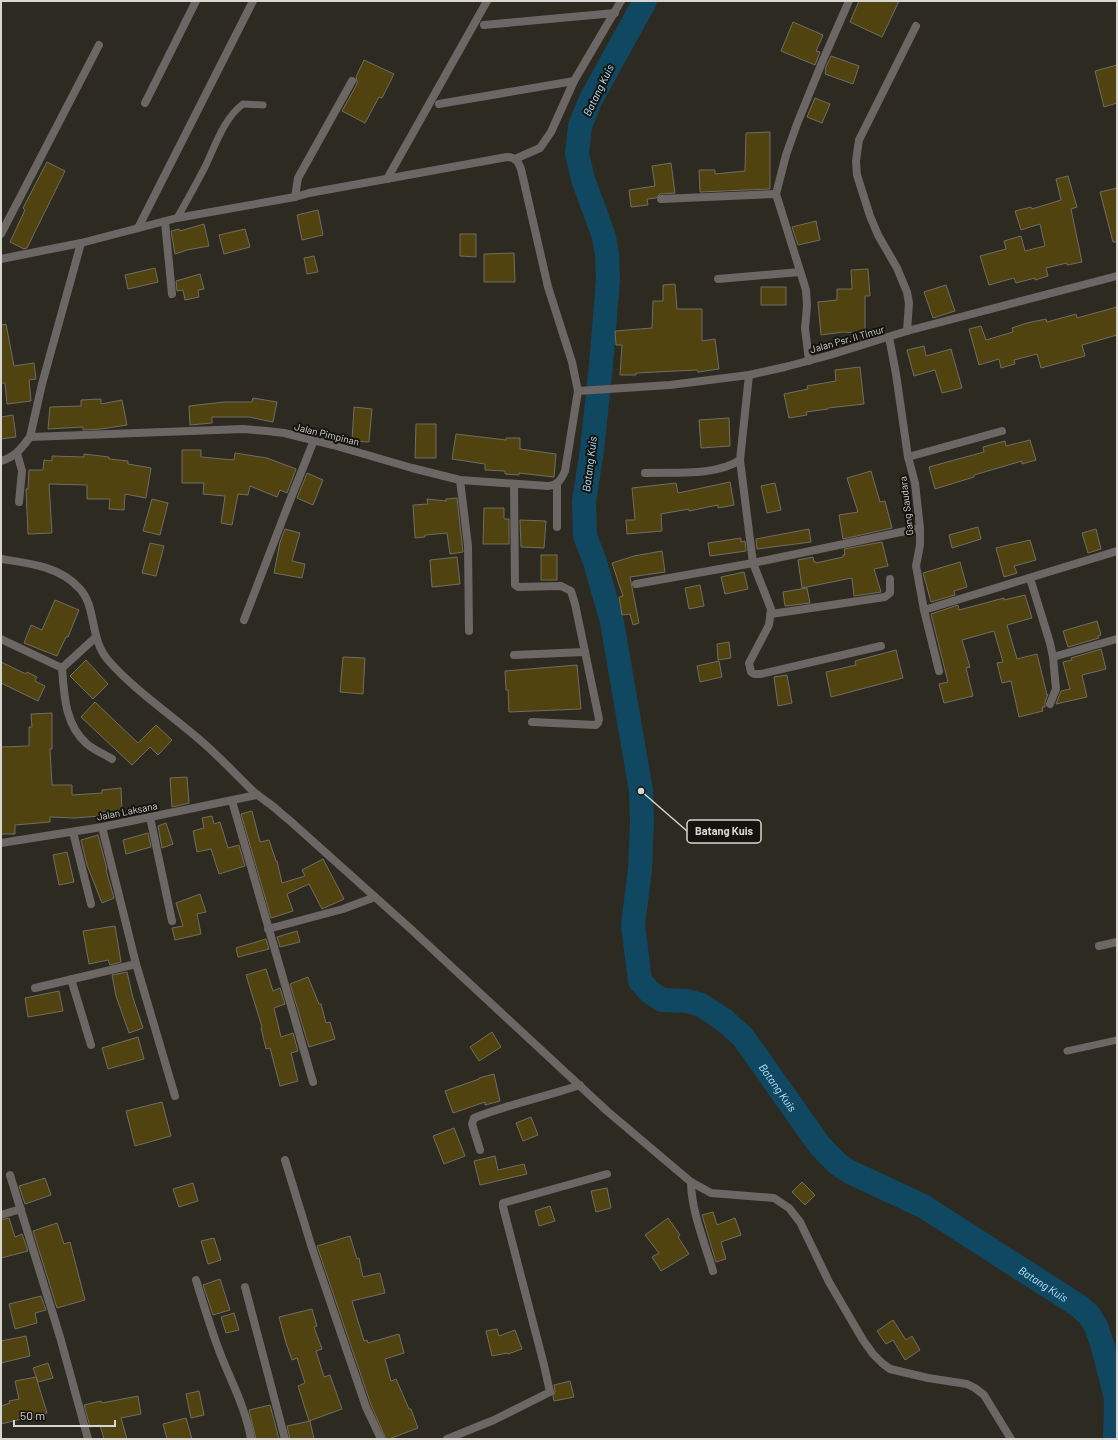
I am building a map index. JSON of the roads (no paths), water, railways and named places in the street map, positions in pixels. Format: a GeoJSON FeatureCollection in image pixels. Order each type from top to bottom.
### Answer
{"type":"FeatureCollection","features":[{"type":"Feature","properties":{"kind":"street"},"geometry":{"type":"LineString","coordinates":[[145,103],[196,1]]}},
{"type":"Feature","properties":{"kind":"street"},"geometry":{"type":"LineString","coordinates":[[138,228],[253,1]]}},
{"type":"Feature","properties":{"kind":"street"},"geometry":{"type":"LineString","coordinates":[[387,179],[487,1]]}},
{"type":"Feature","properties":{"kind":"street"},"geometry":{"type":"LineString","coordinates":[[1,259],[81,243],[177,218],[507,158],[516,159],[540,148],[551,132],[574,81],[621,1]]}},
{"type":"Feature","properties":{"kind":"street"},"geometry":{"type":"LineString","coordinates":[[809,361],[805,328],[807,299],[776,194],[786,155],[805,103],[849,1]]}},
{"type":"Feature","properties":{"kind":"street"},"geometry":{"type":"LineString","coordinates":[[484,25],[615,13]]}},
{"type":"Feature","properties":{"kind":"street"},"geometry":{"type":"LineString","coordinates":[[907,331],[909,303],[907,292],[897,268],[878,235],[870,216],[857,175],[856,161],[859,140],[916,26]]}},
{"type":"Feature","properties":{"kind":"street"},"geometry":{"type":"LineString","coordinates":[[1,234],[99,44]]}},
{"type":"Feature","properties":{"kind":"street"},"geometry":{"type":"LineString","coordinates":[[295,197],[298,178],[352,81]]}},
{"type":"Feature","properties":{"kind":"street"},"geometry":{"type":"LineString","coordinates":[[439,104],[574,81]]}},
{"type":"Feature","properties":{"kind":"street"},"geometry":{"type":"LineString","coordinates":[[516,159],[521,168],[548,287],[581,391],[566,467],[562,478],[557,483],[557,527]]}},
{"type":"Feature","properties":{"kind":"street"},"geometry":{"type":"LineString","coordinates":[[661,199],[776,194]]}},
{"type":"Feature","properties":{"kind":"street"},"geometry":{"type":"LineString","coordinates":[[165,222],[172,294]]}},
{"type":"Feature","properties":{"kind":"street"},"geometry":{"type":"LineString","coordinates":[[1,461],[10,459],[17,454],[30,438],[44,376],[81,243]]}},
{"type":"Feature","properties":{"kind":"street"},"geometry":{"type":"LineString","coordinates":[[718,279],[800,272]]}},
{"type":"Feature","properties":{"kind":"street","name":"Jalan Psr. II Timur"},"geometry":{"type":"LineString","coordinates":[[581,391],[670,384],[749,375],[809,361],[907,331],[1117,276]]}},
{"type":"Feature","properties":{"kind":"street","name":"Gang Saudara"},"geometry":{"type":"LineString","coordinates":[[889,337],[908,457],[915,483],[920,528],[920,545],[916,566],[924,610],[939,671]]}},
{"type":"Feature","properties":{"kind":"street"},"geometry":{"type":"LineString","coordinates":[[749,375],[740,460],[753,563],[771,609],[769,625],[749,663],[751,672],[754,674],[761,674],[881,646]]}},
{"type":"Feature","properties":{"kind":"street","name":"Jalan Pimpinan"},"geometry":{"type":"LineString","coordinates":[[30,438],[243,429],[284,433],[314,440],[460,480],[548,486],[557,483]]}},
{"type":"Feature","properties":{"kind":"street"},"geometry":{"type":"LineString","coordinates":[[908,457],[1002,431]]}},
{"type":"Feature","properties":{"kind":"street"},"geometry":{"type":"LineString","coordinates":[[244,620],[314,440]]}},
{"type":"Feature","properties":{"kind":"street"},"geometry":{"type":"LineString","coordinates":[[17,454],[22,471],[18,502]]}},
{"type":"Feature","properties":{"kind":"street"},"geometry":{"type":"LineString","coordinates":[[645,473],[713,470],[727,468],[740,460]]}},
{"type":"Feature","properties":{"kind":"street"},"geometry":{"type":"LineString","coordinates":[[460,480],[468,546],[469,631]]}},
{"type":"Feature","properties":{"kind":"street"},"geometry":{"type":"LineString","coordinates":[[514,484],[515,585],[518,587],[561,586],[570,589],[575,604],[599,719],[598,723],[596,724],[532,722]]}},
{"type":"Feature","properties":{"kind":"street"},"geometry":{"type":"LineString","coordinates":[[636,584],[753,563],[920,528]]}},
{"type":"Feature","properties":{"kind":"street"},"geometry":{"type":"LineString","coordinates":[[924,610],[1117,551]]}},
{"type":"Feature","properties":{"kind":"street"},"geometry":{"type":"LineString","coordinates":[[1,559],[38,565],[57,572],[80,588],[87,598],[96,637],[102,652],[117,668],[165,712],[202,741],[257,795],[268,802],[375,897],[580,1085],[606,1111],[691,1182],[711,1193],[774,1198],[789,1208],[800,1222],[829,1282],[863,1340],[882,1363],[890,1369],[928,1378],[967,1384],[975,1388],[984,1395],[1011,1439]]}},
{"type":"Feature","properties":{"kind":"street"},"geometry":{"type":"LineString","coordinates":[[1030,578],[1053,657],[1056,689],[1050,704]]}},
{"type":"Feature","properties":{"kind":"street"},"geometry":{"type":"LineString","coordinates":[[771,614],[885,597],[890,593],[890,579]]}},
{"type":"Feature","properties":{"kind":"street"},"geometry":{"type":"LineString","coordinates":[[62,668],[96,637]]}},
{"type":"Feature","properties":{"kind":"street"},"geometry":{"type":"LineString","coordinates":[[1,639],[62,668]]}},
{"type":"Feature","properties":{"kind":"street"},"geometry":{"type":"LineString","coordinates":[[1053,657],[1117,639]]}},
{"type":"Feature","properties":{"kind":"street"},"geometry":{"type":"LineString","coordinates":[[514,655],[585,652]]}},
{"type":"Feature","properties":{"kind":"street"},"geometry":{"type":"LineString","coordinates":[[62,668],[64,699],[67,712],[76,730],[80,737],[88,745],[112,758]]}},
{"type":"Feature","properties":{"kind":"street","name":"Jalan Laksana"},"geometry":{"type":"LineString","coordinates":[[1,843],[102,827],[257,795]]}},
{"type":"Feature","properties":{"kind":"street"},"geometry":{"type":"LineString","coordinates":[[232,801],[312,1082]]}},
{"type":"Feature","properties":{"kind":"street"},"geometry":{"type":"LineString","coordinates":[[150,817],[172,921]]}},
{"type":"Feature","properties":{"kind":"street"},"geometry":{"type":"LineString","coordinates":[[102,827],[136,964],[175,1096]]}},
{"type":"Feature","properties":{"kind":"street"},"geometry":{"type":"LineString","coordinates":[[72,832],[91,904]]}},
{"type":"Feature","properties":{"kind":"street"},"geometry":{"type":"LineString","coordinates":[[268,929],[343,909],[375,897]]}},
{"type":"Feature","properties":{"kind":"street"},"geometry":{"type":"LineString","coordinates":[[1099,946],[1117,942]]}},
{"type":"Feature","properties":{"kind":"street"},"geometry":{"type":"LineString","coordinates":[[35,988],[136,964]]}},
{"type":"Feature","properties":{"kind":"street"},"geometry":{"type":"LineString","coordinates":[[71,979],[91,1045]]}},
{"type":"Feature","properties":{"kind":"street"},"geometry":{"type":"LineString","coordinates":[[480,1150],[472,1124],[474,1118],[493,1110],[560,1092],[580,1085]]}},
{"type":"Feature","properties":{"kind":"street"},"geometry":{"type":"LineString","coordinates":[[285,1160],[366,1407],[381,1439]]}},
{"type":"Feature","properties":{"kind":"street"},"geometry":{"type":"LineString","coordinates":[[447,1439],[494,1420],[550,1392],[503,1203],[607,1174]]}},
{"type":"Feature","properties":{"kind":"street"},"geometry":{"type":"LineString","coordinates":[[10,1175],[60,1337],[88,1439]]}},
{"type":"Feature","properties":{"kind":"street"},"geometry":{"type":"LineString","coordinates":[[691,1182],[691,1193],[694,1206],[713,1271]]}},
{"type":"Feature","properties":{"kind":"street"},"geometry":{"type":"LineString","coordinates":[[1,1215],[21,1209]]}},
{"type":"Feature","properties":{"kind":"street"},"geometry":{"type":"LineString","coordinates":[[196,1280],[222,1358],[249,1427],[251,1439]]}},
{"type":"Feature","properties":{"kind":"street"},"geometry":{"type":"LineString","coordinates":[[245,1287],[285,1439]]}},
{"type":"Feature","properties":{"kind":"lane"},"geometry":{"type":"LineString","coordinates":[[177,218],[200,177],[222,131],[238,107],[243,104],[263,105]]}},
{"type":"Feature","properties":{"kind":"lane"},"geometry":{"type":"LineString","coordinates":[[1067,1051],[1117,1040]]}},
{"type":"Feature","properties":{"kind":"waterway","name":"Batang Kuis"},"geometry":{"type":"LineString","coordinates":[[645,1],[591,99],[580,126],[577,154],[583,179],[604,237],[607,255],[608,280],[601,365],[592,450],[584,501],[585,536],[595,562],[612,622],[641,791],[642,824],[640,869],[633,925],[640,981],[650,992],[662,1000],[687,1001],[701,1005],[724,1020],[743,1037],[820,1146],[839,1165],[850,1172],[923,1206],[1079,1306],[1089,1315],[1096,1326],[1103,1347],[1116,1398],[1115,1439]]}},
{"type":"Feature","properties":{"kind":"place","name":"Batang Kuis"},"geometry":{"type":"Point","coordinates":[641,791]}}]}
